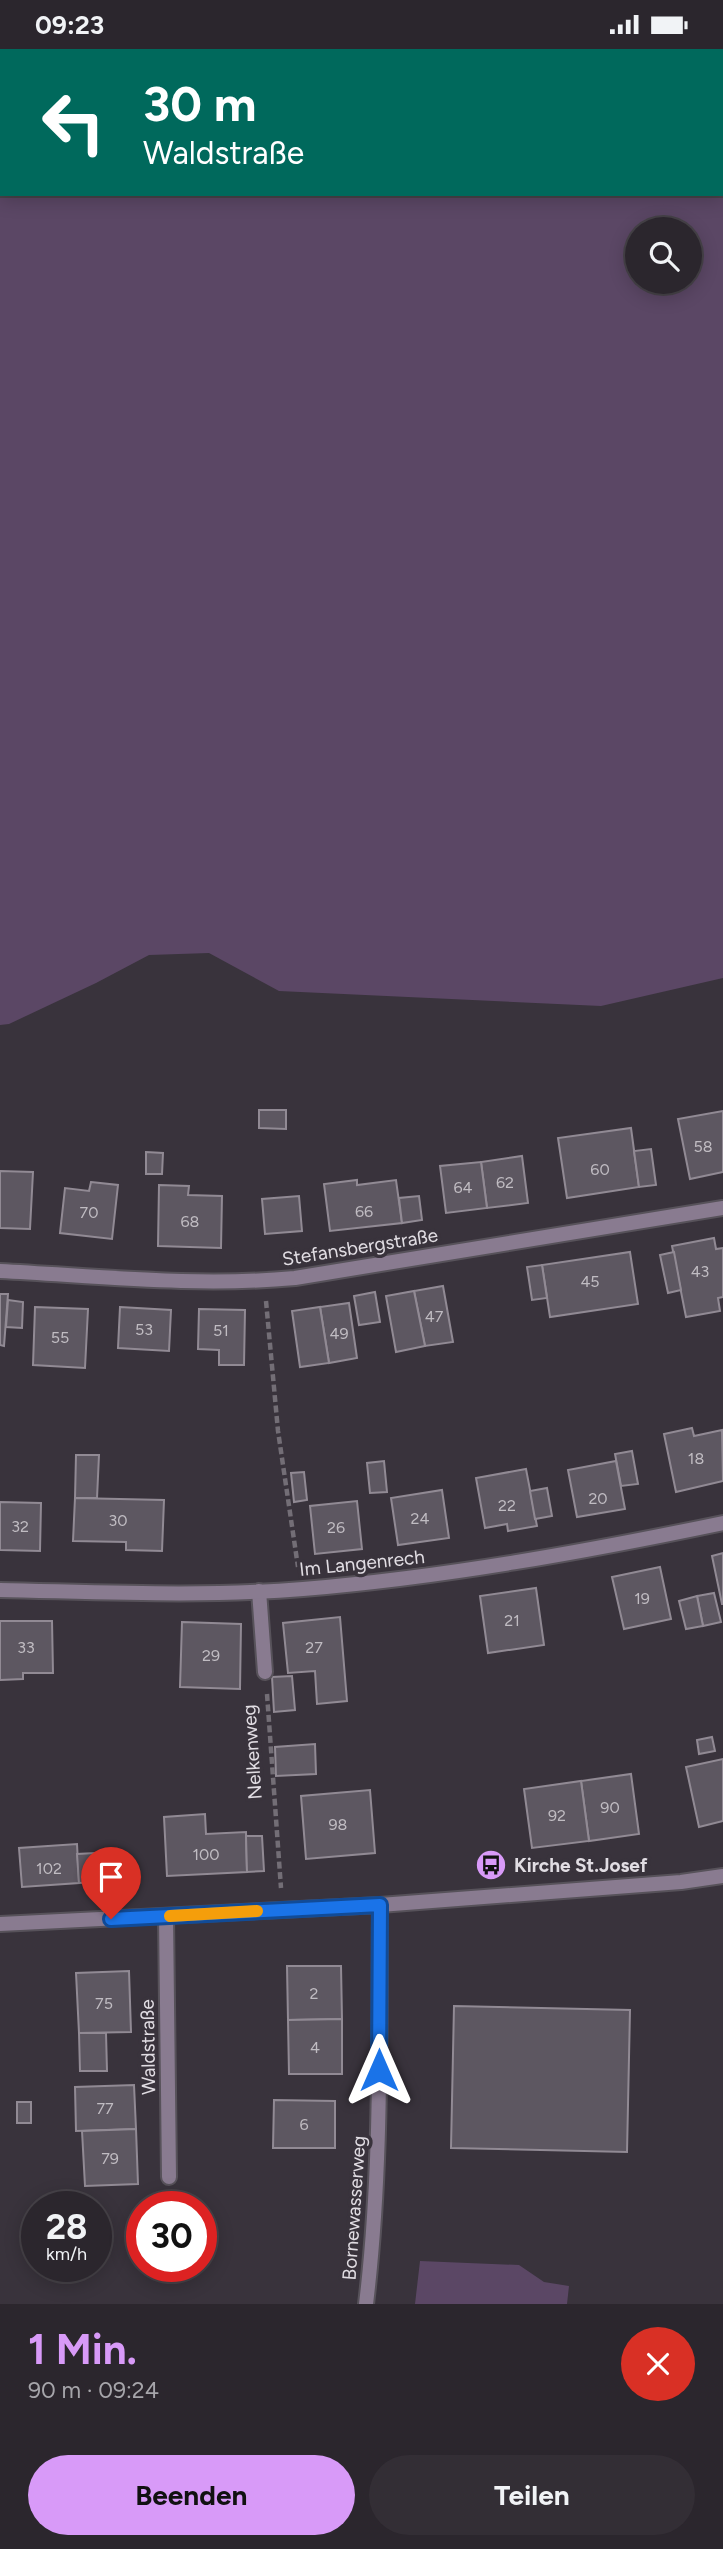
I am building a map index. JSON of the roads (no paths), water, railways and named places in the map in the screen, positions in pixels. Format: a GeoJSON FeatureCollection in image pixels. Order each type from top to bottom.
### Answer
{"type":"FeatureCollection","features":[{"type":"Feature","properties":{"kind":"street","name":"Stefansbergstraße"},"geometry":{"type":"LineString","coordinates":[[0,1271],[198,1281],[264,1281],[723,1208]]}},
{"type":"Feature","properties":{"kind":"street","name":"Im Langenrech"},"geometry":{"type":"LineString","coordinates":[[0,1590],[204,1593],[302,1589],[420,1577],[526,1561],[723,1523]]}},
{"type":"Feature","properties":{"kind":"street"},"geometry":{"type":"LineString","coordinates":[[259,1591],[265,1672]]}},
{"type":"Feature","properties":{"kind":"street"},"geometry":{"type":"LineString","coordinates":[[0,1924],[380,1905],[681,1882],[723,1876]]}},
{"type":"Feature","properties":{"kind":"street","name":"Bornewasserweg"},"geometry":{"type":"LineString","coordinates":[[366,2304],[372,2256],[379,2125],[380,1905]]}},
{"type":"Feature","properties":{"kind":"street","name":"Waldstraße"},"geometry":{"type":"LineString","coordinates":[[166,1916],[169,2177]]}},
{"type":"Feature","properties":{"kind":"place","name":"Kirche St.Josef"},"geometry":{"type":"Point","coordinates":[491,1865]}}]}
